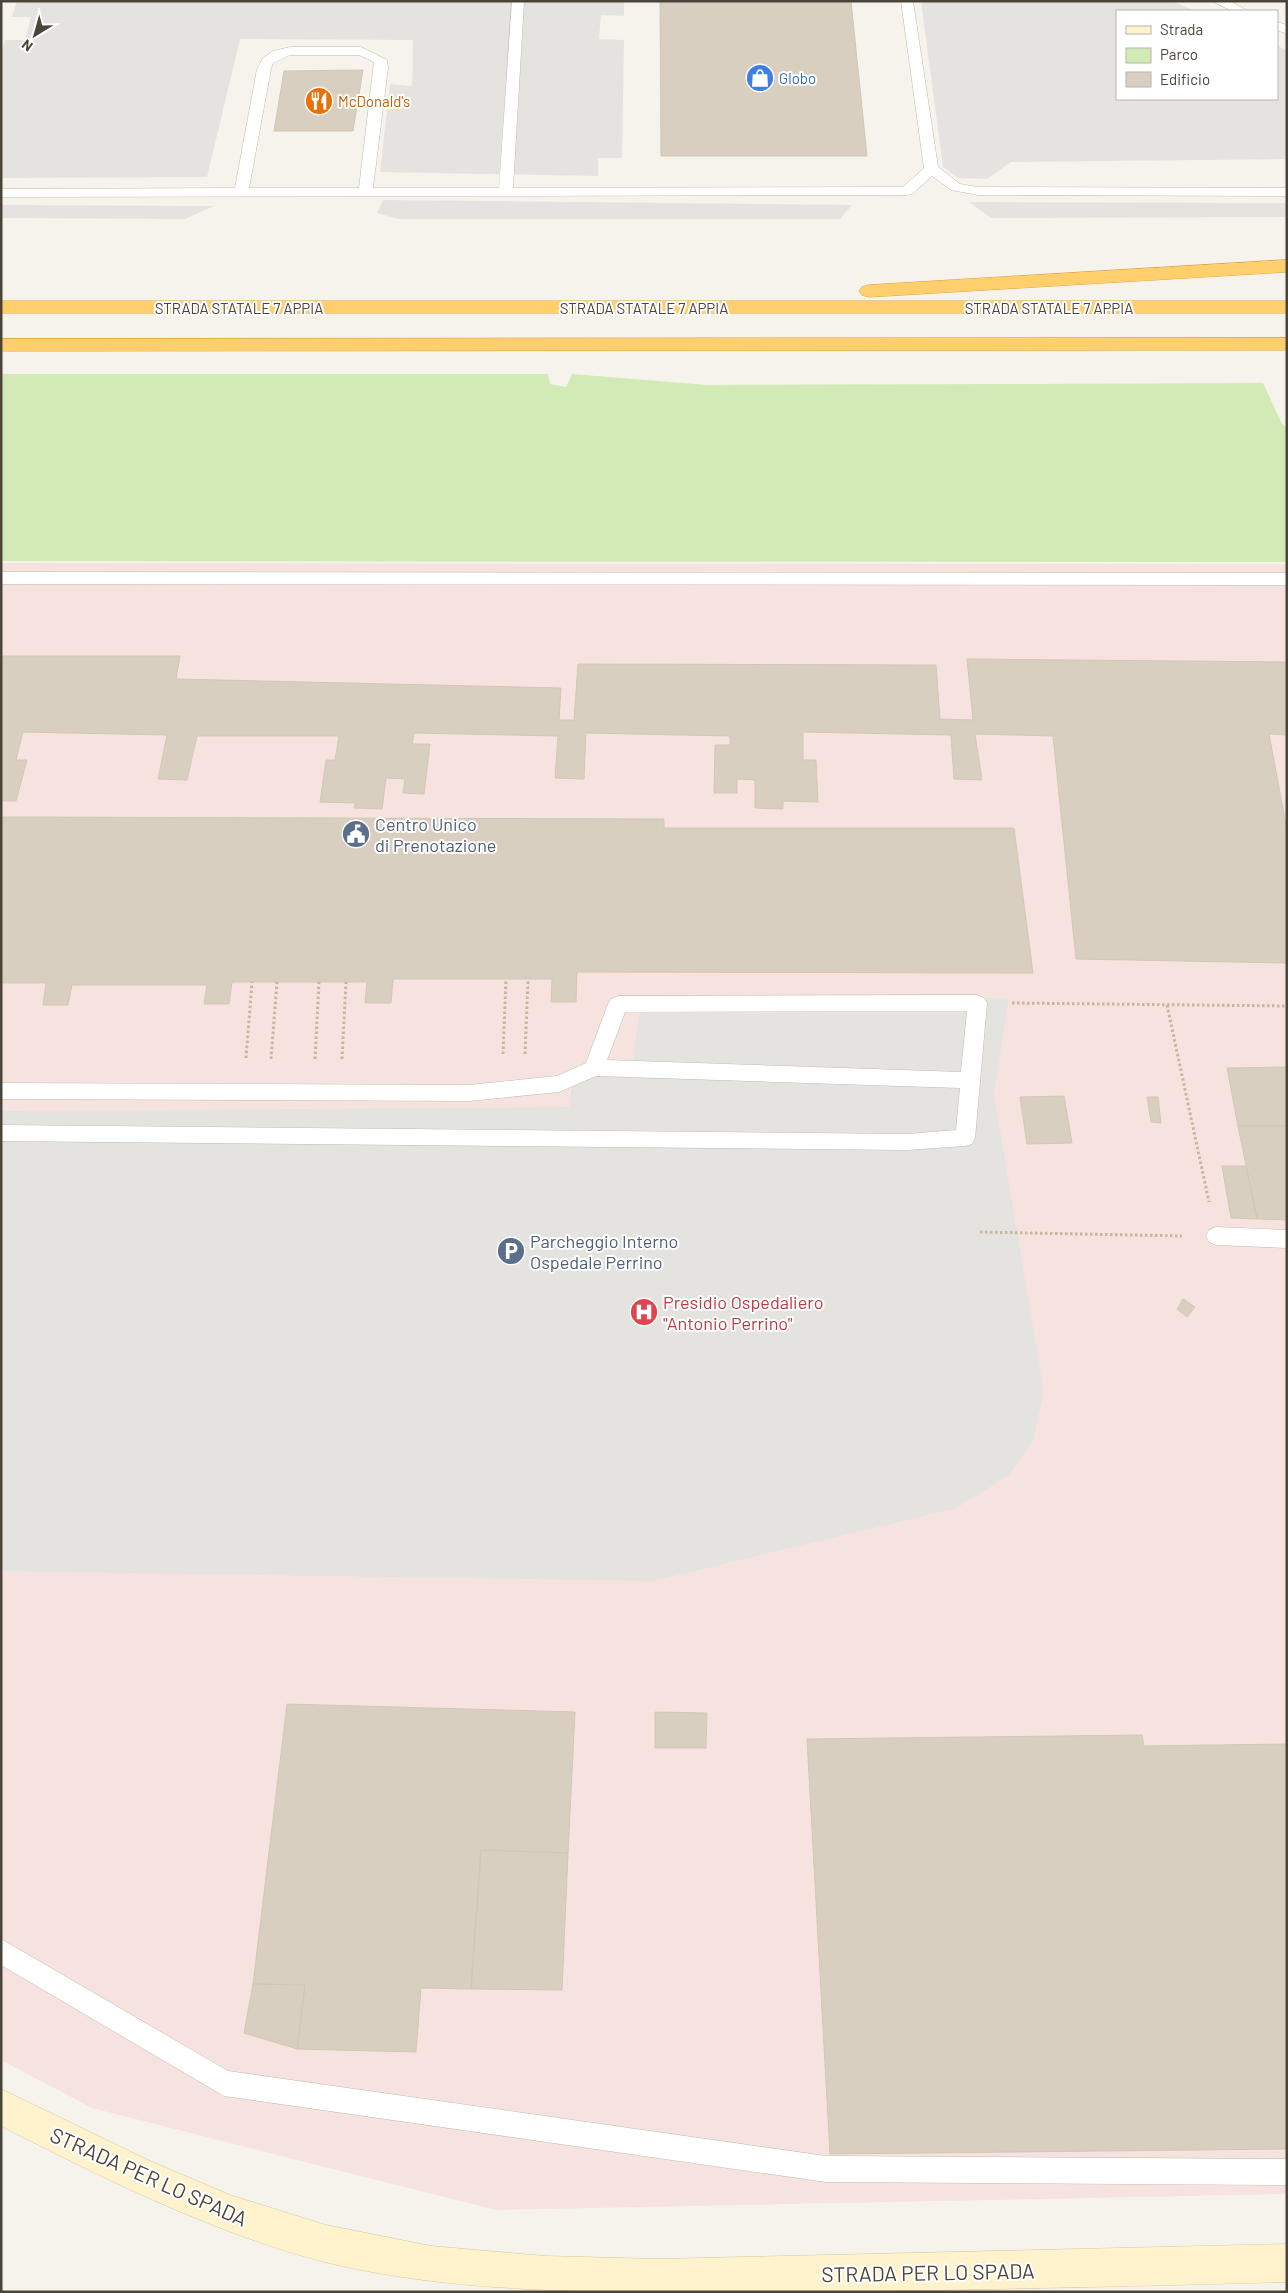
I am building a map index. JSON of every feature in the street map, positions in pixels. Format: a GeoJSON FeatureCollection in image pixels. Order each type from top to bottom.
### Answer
{"type":"FeatureCollection","features":[{"type":"Feature","properties":{"kind":"highway"},"geometry":{"type":"LineString","coordinates":[[644,308],[864,291],[1287,266]]}},
{"type":"Feature","properties":{"kind":"highway","name":"STRADA STATALE 7 APPIA"},"geometry":{"type":"LineString","coordinates":[[1,307],[1287,307]]}},
{"type":"Feature","properties":{"kind":"highway"},"geometry":{"type":"LineString","coordinates":[[1,345],[1287,344]]}},
{"type":"Feature","properties":{"kind":"street","name":"STRADA PER LO SPADA"},"geometry":{"type":"LineString","coordinates":[[1,2107],[133,2174],[254,2224],[374,2255],[502,2274],[646,2279],[1287,2263]]}},
{"type":"Feature","properties":{"kind":"lane"},"geometry":{"type":"LineString","coordinates":[[506,192],[518,1]]}},
{"type":"Feature","properties":{"kind":"lane"},"geometry":{"type":"LineString","coordinates":[[907,1],[931,169],[956,187],[978,191],[1287,192]]}},
{"type":"Feature","properties":{"kind":"lane"},"geometry":{"type":"LineString","coordinates":[[1218,1],[1240,10]]}},
{"type":"Feature","properties":{"kind":"lane"},"geometry":{"type":"LineString","coordinates":[[241,192],[264,68],[268,61],[278,54],[290,51],[361,51],[371,54],[380,60],[381,68],[365,192]]}},
{"type":"Feature","properties":{"kind":"lane"},"geometry":{"type":"LineString","coordinates":[[1,193],[907,191],[931,169]]}},
{"type":"Feature","properties":{"kind":"lane"},"geometry":{"type":"LineString","coordinates":[[1,578],[1287,579]]}},
{"type":"Feature","properties":{"kind":"lane"},"geometry":{"type":"LineString","coordinates":[[1,1133],[907,1142],[965,1138],[976,1003],[618,1004],[594,1068]]}},
{"type":"Feature","properties":{"kind":"lane"},"geometry":{"type":"LineString","coordinates":[[1,1091],[469,1093],[559,1084],[594,1068],[971,1080]]}},
{"type":"Feature","properties":{"kind":"lane"},"geometry":{"type":"LineString","coordinates":[[1216,1236],[1287,1239]]}},
{"type":"Feature","properties":{"kind":"lane"},"geometry":{"type":"LineString","coordinates":[[1,1951],[224,2083],[826,2169],[1287,2172]]}},
{"type":"Feature","properties":{"kind":"path"},"geometry":{"type":"LineString","coordinates":[[503,1057],[506,980]]}},
{"type":"Feature","properties":{"kind":"path"},"geometry":{"type":"LineString","coordinates":[[525,1057],[528,980]]}},
{"type":"Feature","properties":{"kind":"path"},"geometry":{"type":"LineString","coordinates":[[245,1066],[252,982]]}},
{"type":"Feature","properties":{"kind":"path"},"geometry":{"type":"LineString","coordinates":[[270,1067],[277,982]]}},
{"type":"Feature","properties":{"kind":"path"},"geometry":{"type":"LineString","coordinates":[[315,1067],[319,982]]}},
{"type":"Feature","properties":{"kind":"path"},"geometry":{"type":"LineString","coordinates":[[341,1067],[346,982]]}},
{"type":"Feature","properties":{"kind":"path"},"geometry":{"type":"LineString","coordinates":[[976,1003],[1287,1006]]}},
{"type":"Feature","properties":{"kind":"path"},"geometry":{"type":"LineString","coordinates":[[980,1232],[1216,1236],[1167,1005]]}},
{"type":"Feature","properties":{"kind":"shaded area"},"geometry":{"type":"Polygon","coordinates":[[[17,1],[624,1],[624,16],[601,15],[599,39],[624,40],[622,158],[598,158],[598,176],[380,172],[390,84],[412,86],[413,40],[240,39],[207,177],[1,178],[1,53],[5,40],[25,40],[31,17],[12,17],[17,1]]]}},
{"type":"Feature","properties":{"kind":"shaded area"},"geometry":{"type":"Polygon","coordinates":[[[921,1],[1172,1],[1193,10],[1116,10],[1116,100],[1278,100],[1278,46],[1287,50],[1287,159],[1011,162],[987,179],[958,178],[943,167],[921,1]]]}},
{"type":"Feature","properties":{"kind":"shaded area"},"geometry":{"type":"Polygon","coordinates":[[[383,200],[852,205],[840,219],[398,219],[377,213],[383,200]]]}},
{"type":"Feature","properties":{"kind":"shaded area"},"geometry":{"type":"Polygon","coordinates":[[[969,202],[1287,203],[1287,217],[991,218],[969,202]]]}},
{"type":"Feature","properties":{"kind":"shaded area"},"geometry":{"type":"Polygon","coordinates":[[[1,205],[214,206],[185,219],[1,218],[1,205]]]}},
{"type":"Feature","properties":{"kind":"shaded area","name":"Presidio Ospedaliero \"Antonio Perrino\""},"geometry":{"type":"Polygon","coordinates":[[[1,563],[1287,564],[1287,2194],[496,2210],[92,2108],[1,2060],[1,563]]]}},
{"type":"Feature","properties":{"kind":"shaded area","name":"Parcheggio Interno Ospedale Perrino"},"geometry":{"type":"Polygon","coordinates":[[[642,995],[1009,998],[994,1094],[1044,1391],[1033,1441],[1009,1475],[957,1508],[653,1581],[1,1571],[1,1111],[569,1107],[573,1077],[631,1074],[642,995]]]}},
{"type":"Feature","properties":{"kind":"green space"},"geometry":{"type":"Polygon","coordinates":[[[1,374],[548,374],[550,384],[566,387],[572,374],[707,385],[1263,383],[1282,424],[1287,428],[1287,562],[1,561],[1,374]]]}},
{"type":"Feature","properties":{"kind":"building","name":"Globo"},"geometry":{"type":"Polygon","coordinates":[[[660,1],[851,1],[867,156],[661,156],[660,1]]]}},
{"type":"Feature","properties":{"kind":"building","name":"McDonald's"},"geometry":{"type":"Polygon","coordinates":[[[363,70],[353,131],[274,131],[284,71],[363,70]]]}},
{"type":"Feature","properties":{"kind":"building"},"geometry":{"type":"Polygon","coordinates":[[[1,656],[180,656],[176,679],[561,688],[559,720],[574,720],[578,664],[936,665],[940,719],[973,720],[967,659],[1287,662],[1287,735],[1269,734],[1287,830],[1287,963],[1076,959],[1053,736],[975,734],[982,780],[954,779],[951,735],[803,732],[803,760],[816,760],[818,802],[783,801],[783,809],[755,808],[755,780],[737,779],[737,793],[714,793],[715,745],[730,745],[730,736],[586,733],[584,779],[555,778],[558,736],[414,733],[412,744],[430,744],[424,794],[403,793],[405,779],[386,778],[382,809],[354,808],[355,803],[320,802],[326,760],[335,760],[339,736],[197,736],[187,780],[158,779],[167,735],[23,732],[16,760],[27,760],[16,801],[1,801],[1,656]]]}},
{"type":"Feature","properties":{"kind":"building"},"geometry":{"type":"Polygon","coordinates":[[[1,817],[664,819],[664,828],[1014,828],[1033,973],[577,972],[576,1002],[551,1002],[552,979],[393,979],[391,1003],[365,1003],[367,982],[232,982],[229,1004],[204,1004],[207,985],[72,985],[68,1005],[43,1005],[46,983],[1,983],[1,817]]]}},
{"type":"Feature","properties":{"kind":"building"},"geometry":{"type":"Polygon","coordinates":[[[1287,1067],[1287,1126],[1238,1126],[1227,1068],[1287,1067]]]}},
{"type":"Feature","properties":{"kind":"building"},"geometry":{"type":"Polygon","coordinates":[[[1064,1096],[1072,1143],[1027,1144],[1020,1097],[1064,1096]]]}},
{"type":"Feature","properties":{"kind":"building"},"geometry":{"type":"Polygon","coordinates":[[[1147,1097],[1158,1097],[1161,1123],[1151,1122],[1147,1097]]]}},
{"type":"Feature","properties":{"kind":"building"},"geometry":{"type":"Polygon","coordinates":[[[1238,1126],[1287,1126],[1287,1220],[1257,1219],[1238,1126]]]}},
{"type":"Feature","properties":{"kind":"building"},"geometry":{"type":"Polygon","coordinates":[[[1222,1166],[1246,1166],[1257,1219],[1231,1218],[1222,1166]]]}},
{"type":"Feature","properties":{"kind":"building"},"geometry":{"type":"Polygon","coordinates":[[[1183,1299],[1195,1307],[1187,1317],[1177,1309],[1183,1299]]]}},
{"type":"Feature","properties":{"kind":"building"},"geometry":{"type":"Polygon","coordinates":[[[287,1704],[575,1712],[568,1853],[481,1850],[471,1989],[421,1988],[416,2052],[297,2049],[305,1985],[253,1984],[287,1704]]]}},
{"type":"Feature","properties":{"kind":"building"},"geometry":{"type":"Polygon","coordinates":[[[655,1712],[707,1713],[706,1748],[655,1748],[655,1712]]]}},
{"type":"Feature","properties":{"kind":"building"},"geometry":{"type":"Polygon","coordinates":[[[1142,1735],[1144,1746],[1287,1744],[1287,2149],[830,2154],[807,1739],[1142,1735]]]}},
{"type":"Feature","properties":{"kind":"building"},"geometry":{"type":"Polygon","coordinates":[[[481,1850],[568,1853],[562,1990],[471,1989],[481,1850]]]}},
{"type":"Feature","properties":{"kind":"building"},"geometry":{"type":"Polygon","coordinates":[[[253,1984],[305,1985],[297,2049],[244,2033],[253,1984]]]}},
{"type":"Feature","properties":{"kind":"place","name":"Globo"},"geometry":{"type":"Point","coordinates":[760,78]}},
{"type":"Feature","properties":{"kind":"place","name":"McDonald's"},"geometry":{"type":"Point","coordinates":[319,101]}},
{"type":"Feature","properties":{"kind":"place","name":"Centro Unico di Prenotazione"},"geometry":{"type":"Point","coordinates":[356,834]}},
{"type":"Feature","properties":{"kind":"place","name":"Parcheggio Interno Ospedale Perrino"},"geometry":{"type":"Point","coordinates":[511,1251]}},
{"type":"Feature","properties":{"kind":"place","name":"Presidio Ospedaliero \"Antonio Perrino\""},"geometry":{"type":"Point","coordinates":[644,1312]}}]}
